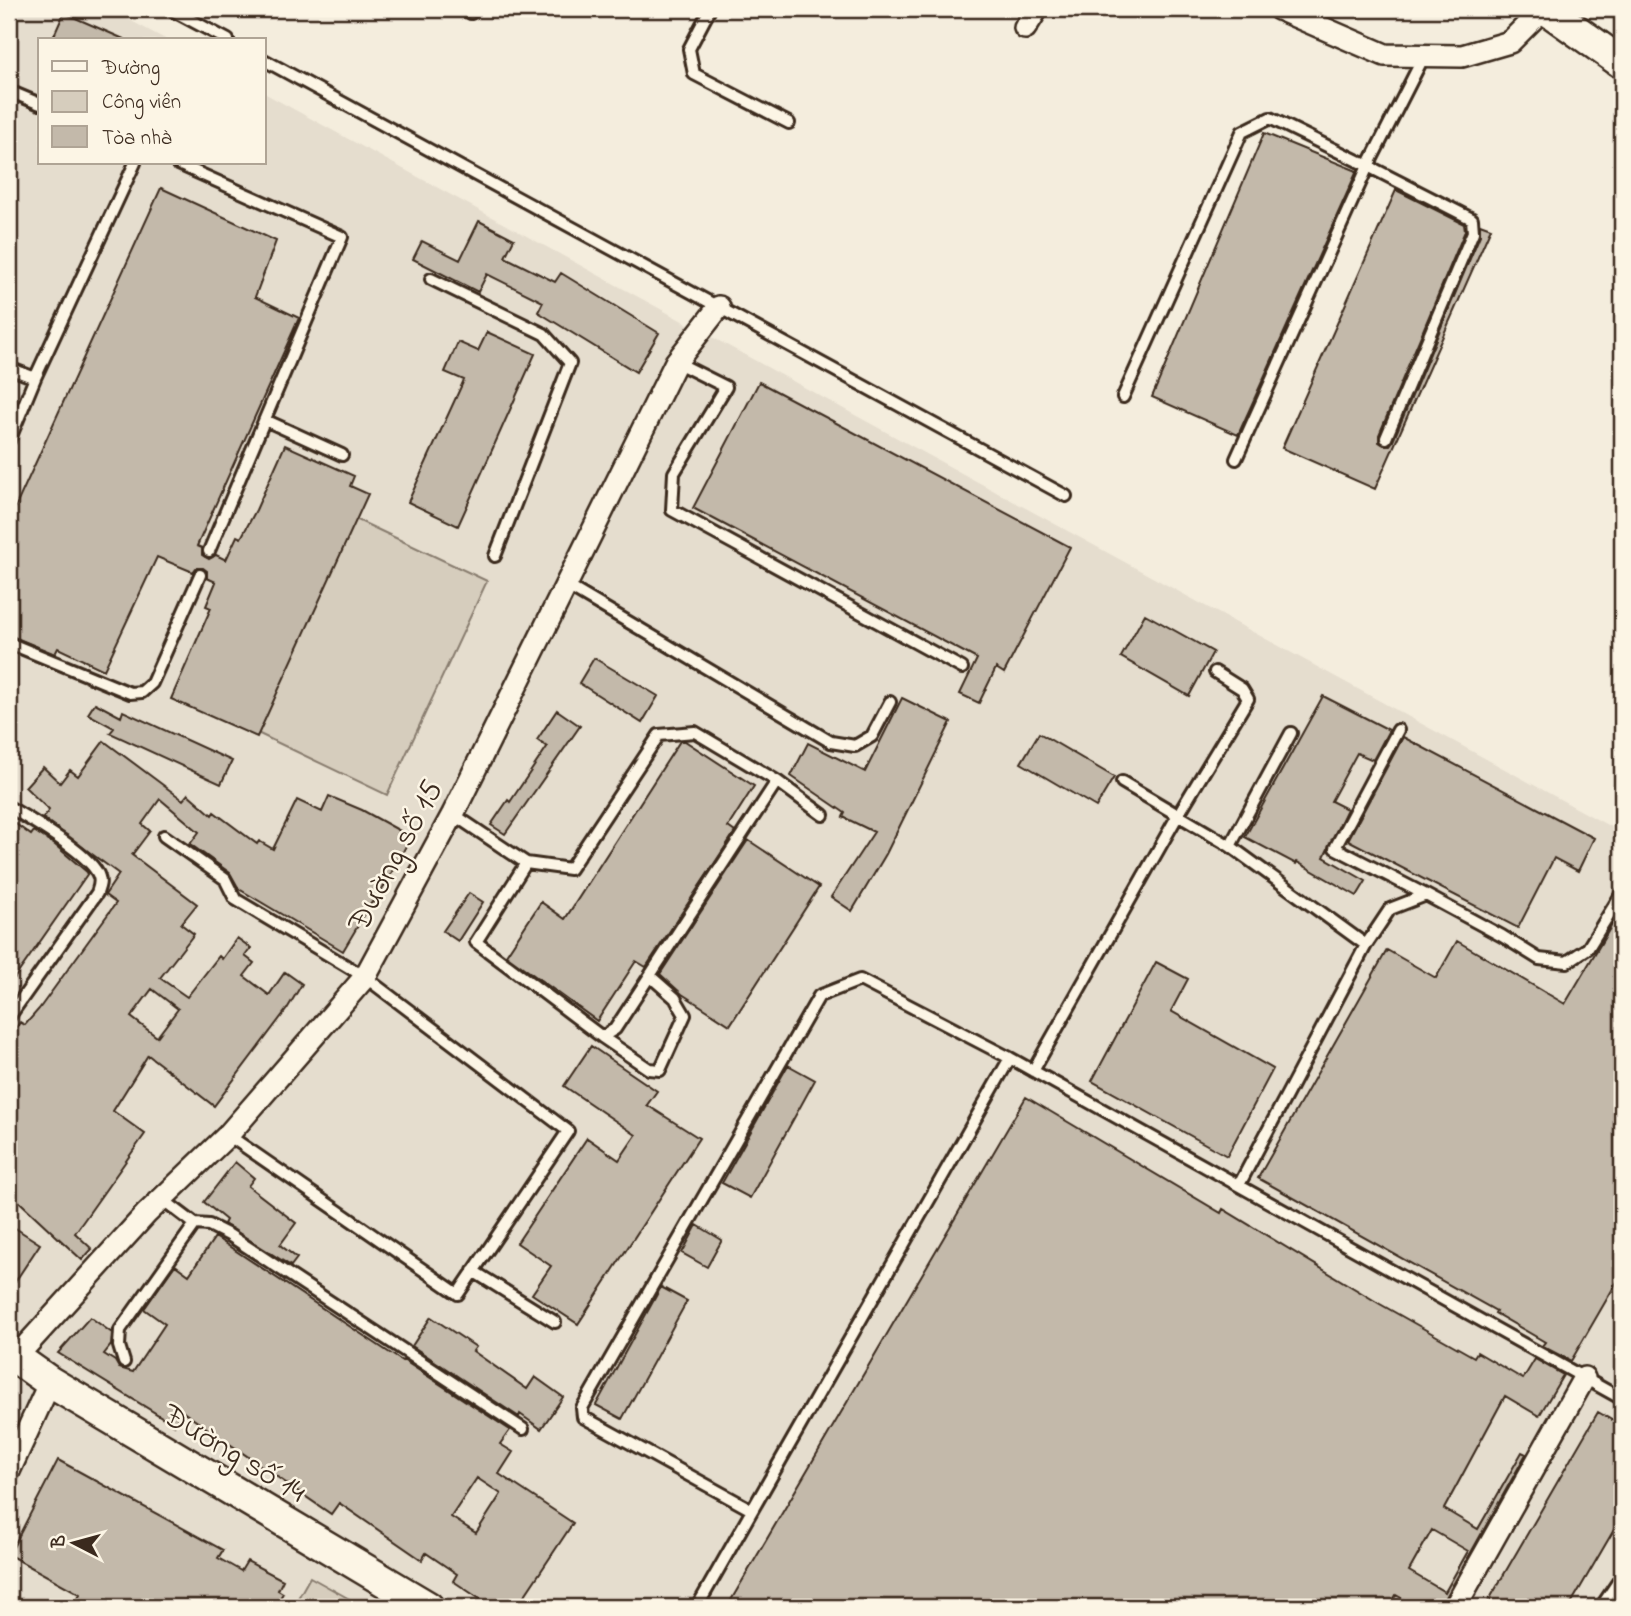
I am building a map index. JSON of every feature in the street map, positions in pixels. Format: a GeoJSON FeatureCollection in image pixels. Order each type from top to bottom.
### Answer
{"type":"FeatureCollection","features":[{"type":"Feature","properties":{"kind":"street"},"geometry":{"type":"LineString","coordinates":[[1025,28],[1037,9]]}},
{"type":"Feature","properties":{"kind":"street"},"geometry":{"type":"LineString","coordinates":[[1279,9],[1385,55],[1462,57],[1510,42],[1544,9],[1622,63]]}},
{"type":"Feature","properties":{"kind":"street","name":"Đường số 15"},"geometry":{"type":"LineString","coordinates":[[12,1355],[228,1135],[365,977],[453,814],[676,362],[719,307]]}},
{"type":"Feature","properties":{"kind":"street","name":"Đường số 14"},"geometry":{"type":"LineString","coordinates":[[12,1355],[50,1382],[428,1607]]}},
{"type":"Feature","properties":{"kind":"street"},"geometry":{"type":"LineString","coordinates":[[1455,1607],[1584,1378]]}},
{"type":"Feature","properties":{"kind":"street"},"geometry":{"type":"LineString","coordinates":[[9,1471],[50,1382]]}},
{"type":"Feature","properties":{"kind":"lane"},"geometry":{"type":"LineString","coordinates":[[170,9],[224,38]]}},
{"type":"Feature","properties":{"kind":"lane"},"geometry":{"type":"LineString","coordinates":[[710,9],[689,49],[694,74],[789,123]]}},
{"type":"Feature","properties":{"kind":"lane"},"geometry":{"type":"LineString","coordinates":[[1236,458],[1368,166],[1424,56]]}},
{"type":"Feature","properties":{"kind":"lane"},"geometry":{"type":"LineString","coordinates":[[266,61],[1066,496]]}},
{"type":"Feature","properties":{"kind":"lane"},"geometry":{"type":"LineString","coordinates":[[9,91],[38,103]]}},
{"type":"Feature","properties":{"kind":"lane"},"geometry":{"type":"LineString","coordinates":[[1123,397],[1242,132],[1270,118],[1472,219],[1473,232],[1385,438]]}},
{"type":"Feature","properties":{"kind":"lane"},"geometry":{"type":"LineString","coordinates":[[9,441],[135,164]]}},
{"type":"Feature","properties":{"kind":"lane"},"geometry":{"type":"LineString","coordinates":[[178,164],[342,237],[209,551]]}},
{"type":"Feature","properties":{"kind":"lane"},"geometry":{"type":"LineString","coordinates":[[432,279],[544,334],[570,363],[495,556]]}},
{"type":"Feature","properties":{"kind":"lane"},"geometry":{"type":"LineString","coordinates":[[676,362],[726,387],[674,473],[672,510],[962,668]]}},
{"type":"Feature","properties":{"kind":"lane"},"geometry":{"type":"LineString","coordinates":[[9,368],[36,378]]}},
{"type":"Feature","properties":{"kind":"lane"},"geometry":{"type":"LineString","coordinates":[[265,420],[342,455]]}},
{"type":"Feature","properties":{"kind":"lane"},"geometry":{"type":"LineString","coordinates":[[9,643],[130,693],[142,692],[152,683],[200,575]]}},
{"type":"Feature","properties":{"kind":"lane"},"geometry":{"type":"LineString","coordinates":[[566,585],[831,742],[855,746],[872,736],[890,702]]}},
{"type":"Feature","properties":{"kind":"lane"},"geometry":{"type":"LineString","coordinates":[[1033,1071],[1178,815],[1248,699],[1242,689],[1215,672]]}},
{"type":"Feature","properties":{"kind":"lane"},"geometry":{"type":"LineString","coordinates":[[1398,730],[1335,848],[1502,936],[1538,959],[1567,962],[1588,948],[1622,893]]}},
{"type":"Feature","properties":{"kind":"lane"},"geometry":{"type":"LineString","coordinates":[[453,814],[526,863],[570,869],[659,734],[695,732],[777,781],[823,815]]}},
{"type":"Feature","properties":{"kind":"lane"},"geometry":{"type":"LineString","coordinates":[[1230,846],[1291,733]]}},
{"type":"Feature","properties":{"kind":"lane"},"geometry":{"type":"LineString","coordinates":[[602,1037],[615,1029],[777,781]]}},
{"type":"Feature","properties":{"kind":"lane"},"geometry":{"type":"LineString","coordinates":[[1122,782],[1230,846],[1366,945]]}},
{"type":"Feature","properties":{"kind":"lane"},"geometry":{"type":"LineString","coordinates":[[9,807],[64,841],[99,873],[100,883],[97,893],[9,1017]]}},
{"type":"Feature","properties":{"kind":"lane"},"geometry":{"type":"LineString","coordinates":[[164,836],[225,879],[235,899],[365,977],[568,1131],[458,1294],[228,1135]]}},
{"type":"Feature","properties":{"kind":"lane"},"geometry":{"type":"LineString","coordinates":[[526,863],[476,942],[602,1037],[649,1069],[660,1070],[685,1015],[675,998],[650,976]]}},
{"type":"Feature","properties":{"kind":"lane"},"geometry":{"type":"LineString","coordinates":[[1239,1185],[1366,945],[1390,909],[1426,895]]}},
{"type":"Feature","properties":{"kind":"lane"},"geometry":{"type":"LineString","coordinates":[[752,1510],[583,1417],[582,1408],[818,996],[860,980],[1010,1058],[1584,1378],[1621,1396]]}},
{"type":"Feature","properties":{"kind":"lane"},"geometry":{"type":"LineString","coordinates":[[697,1607],[1010,1058]]}},
{"type":"Feature","properties":{"kind":"lane"},"geometry":{"type":"LineString","coordinates":[[163,1199],[195,1224],[209,1225],[229,1236],[523,1429]]}},
{"type":"Feature","properties":{"kind":"lane"},"geometry":{"type":"LineString","coordinates":[[124,1362],[119,1346],[120,1330],[195,1224]]}},
{"type":"Feature","properties":{"kind":"lane"},"geometry":{"type":"LineString","coordinates":[[473,1271],[555,1322]]}},
{"type":"Feature","properties":{"kind":"lane"},"geometry":{"type":"LineString","coordinates":[[1601,1607],[1622,1576]]}},
{"type":"Feature","properties":{"kind":"shaded area"},"geometry":{"type":"Polygon","coordinates":[[[9,9],[109,9],[163,38],[38,38],[38,164],[266,164],[266,94],[1622,833],[1622,1607],[9,1607],[9,9]]]}},
{"type":"Feature","properties":{"kind":"shaded area"},"geometry":{"type":"Polygon","coordinates":[[[1596,9],[1622,9],[1622,27],[1596,9]]]}},
{"type":"Feature","properties":{"kind":"green space"},"geometry":{"type":"Polygon","coordinates":[[[347,515],[487,581],[387,795],[247,728],[347,515]]]}},
{"type":"Feature","properties":{"kind":"green space"},"geometry":{"type":"Polygon","coordinates":[[[310,1577],[353,1601],[349,1607],[293,1607],[310,1577]]]}},
{"type":"Feature","properties":{"kind":"building"},"geometry":{"type":"Polygon","coordinates":[[[64,13],[121,38],[53,38],[64,13]]]}},
{"type":"Feature","properties":{"kind":"building"},"geometry":{"type":"Polygon","coordinates":[[[1264,133],[1357,171],[1238,435],[1152,397],[1264,133]]]}},
{"type":"Feature","properties":{"kind":"building"},"geometry":{"type":"Polygon","coordinates":[[[161,188],[276,241],[255,297],[299,318],[197,546],[202,548],[202,555],[209,559],[216,555],[226,560],[237,536],[241,538],[256,510],[285,445],[354,476],[350,486],[368,494],[257,737],[171,699],[211,608],[206,606],[216,582],[207,578],[207,571],[203,568],[196,568],[193,572],[157,557],[104,670],[58,648],[55,654],[9,635],[9,521],[161,188]]]}},
{"type":"Feature","properties":{"kind":"building"},"geometry":{"type":"Polygon","coordinates":[[[1396,190],[1464,224],[1465,231],[1379,435],[1379,442],[1384,445],[1390,445],[1393,441],[1480,235],[1480,224],[1491,228],[1375,489],[1282,448],[1396,190]]]}},
{"type":"Feature","properties":{"kind":"building"},"geometry":{"type":"Polygon","coordinates":[[[479,221],[514,239],[505,257],[555,282],[561,273],[659,333],[636,372],[538,312],[543,302],[487,274],[478,292],[413,259],[422,241],[460,260],[479,221]]]}},
{"type":"Feature","properties":{"kind":"building"},"geometry":{"type":"Polygon","coordinates":[[[487,332],[535,354],[458,526],[408,502],[464,380],[445,372],[458,342],[478,351],[487,332]]]}},
{"type":"Feature","properties":{"kind":"building"},"geometry":{"type":"Polygon","coordinates":[[[759,382],[1070,547],[1004,673],[996,668],[979,703],[960,694],[977,659],[693,508],[759,382]]]}},
{"type":"Feature","properties":{"kind":"building"},"geometry":{"type":"Polygon","coordinates":[[[1145,614],[1213,652],[1189,696],[1121,657],[1145,614]]]}},
{"type":"Feature","properties":{"kind":"building"},"geometry":{"type":"Polygon","coordinates":[[[594,658],[658,696],[642,723],[579,683],[594,658]]]}},
{"type":"Feature","properties":{"kind":"building"},"geometry":{"type":"Polygon","coordinates":[[[1323,696],[1389,730],[1373,760],[1357,753],[1331,801],[1347,809],[1324,857],[1366,881],[1357,896],[1297,862],[1296,864],[1245,837],[1323,696]]]}},
{"type":"Feature","properties":{"kind":"building"},"geometry":{"type":"Polygon","coordinates":[[[902,698],[951,722],[886,854],[852,911],[831,897],[874,832],[843,817],[845,813],[791,776],[808,743],[865,772],[902,698]]]}},
{"type":"Feature","properties":{"kind":"building"},"geometry":{"type":"Polygon","coordinates":[[[95,703],[121,717],[123,711],[232,761],[221,784],[110,733],[114,728],[88,714],[95,703]]]}},
{"type":"Feature","properties":{"kind":"building"},"geometry":{"type":"Polygon","coordinates":[[[557,710],[580,726],[505,834],[491,825],[547,747],[537,740],[557,710]]]}},
{"type":"Feature","properties":{"kind":"building"},"geometry":{"type":"Polygon","coordinates":[[[1039,733],[1114,777],[1096,807],[1021,763],[1039,733]]]}},
{"type":"Feature","properties":{"kind":"building"},"geometry":{"type":"Polygon","coordinates":[[[1403,737],[1594,838],[1578,871],[1554,858],[1518,928],[1348,840],[1403,737]]]}},
{"type":"Feature","properties":{"kind":"building"},"geometry":{"type":"Polygon","coordinates":[[[104,741],[183,800],[188,794],[212,815],[214,812],[257,844],[259,841],[273,849],[297,800],[322,812],[329,796],[362,810],[411,837],[375,903],[372,902],[343,951],[239,889],[230,873],[190,844],[199,832],[160,799],[142,824],[150,831],[132,855],[197,904],[181,924],[194,934],[160,978],[187,997],[219,956],[222,959],[237,938],[251,948],[245,956],[254,963],[244,976],[269,995],[285,972],[302,984],[287,1009],[214,1106],[148,1055],[113,1111],[145,1134],[75,1233],[92,1249],[82,1260],[9,1192],[9,1038],[20,1022],[25,1025],[39,1009],[116,903],[105,895],[119,874],[43,818],[49,810],[25,787],[43,767],[60,783],[70,770],[78,776],[104,741]],[[152,989],[131,1017],[157,1037],[178,1009],[152,989]]]}},
{"type":"Feature","properties":{"kind":"building"},"geometry":{"type":"Polygon","coordinates":[[[680,741],[685,741],[754,786],[728,827],[735,832],[646,967],[636,961],[597,1021],[506,955],[541,902],[565,919],[680,741]]]}},
{"type":"Feature","properties":{"kind":"building"},"geometry":{"type":"Polygon","coordinates":[[[9,819],[31,835],[34,831],[55,845],[88,873],[9,986],[9,819]]]}},
{"type":"Feature","properties":{"kind":"building"},"geometry":{"type":"Polygon","coordinates":[[[748,840],[819,887],[730,1025],[682,994],[660,974],[748,840]]]}},
{"type":"Feature","properties":{"kind":"building"},"geometry":{"type":"Polygon","coordinates":[[[469,893],[483,902],[458,941],[443,931],[469,893]]]}},
{"type":"Feature","properties":{"kind":"building"},"geometry":{"type":"Polygon","coordinates":[[[1622,908],[1622,1273],[1571,1361],[1542,1346],[1545,1342],[1495,1313],[1496,1311],[1258,1178],[1387,950],[1436,978],[1457,941],[1565,1004],[1622,908]]]}},
{"type":"Feature","properties":{"kind":"building"},"geometry":{"type":"Polygon","coordinates":[[[1156,962],[1188,979],[1171,1011],[1273,1069],[1227,1156],[1092,1081],[1156,962]]]}},
{"type":"Feature","properties":{"kind":"building"},"geometry":{"type":"Polygon","coordinates":[[[591,1046],[657,1091],[647,1105],[699,1138],[578,1324],[532,1294],[551,1266],[517,1243],[587,1138],[619,1160],[636,1135],[564,1086],[591,1046]]]}},
{"type":"Feature","properties":{"kind":"building"},"geometry":{"type":"Polygon","coordinates":[[[788,1065],[815,1080],[750,1198],[722,1183],[788,1065]]]}},
{"type":"Feature","properties":{"kind":"building"},"geometry":{"type":"Polygon","coordinates":[[[1026,1097],[1221,1213],[1223,1209],[1474,1357],[1477,1352],[1523,1379],[1535,1359],[1563,1375],[1539,1416],[1505,1396],[1444,1509],[1478,1529],[1522,1452],[1526,1454],[1442,1607],[1417,1607],[1396,1595],[1389,1607],[727,1607],[1026,1097]],[[1432,1530],[1409,1571],[1445,1592],[1468,1551],[1432,1530]]]}},
{"type":"Feature","properties":{"kind":"building"},"geometry":{"type":"Polygon","coordinates":[[[235,1162],[254,1178],[248,1186],[296,1223],[280,1245],[297,1258],[291,1266],[224,1224],[226,1220],[204,1202],[235,1162]]]}},
{"type":"Feature","properties":{"kind":"building"},"geometry":{"type":"Polygon","coordinates":[[[9,1224],[40,1244],[9,1291],[9,1224]]]}},
{"type":"Feature","properties":{"kind":"building"},"geometry":{"type":"Polygon","coordinates":[[[697,1225],[722,1240],[707,1267],[682,1253],[697,1225]]]}},
{"type":"Feature","properties":{"kind":"building"},"geometry":{"type":"Polygon","coordinates":[[[215,1237],[510,1430],[500,1444],[513,1452],[499,1474],[573,1523],[517,1607],[492,1607],[453,1581],[457,1574],[426,1553],[422,1560],[339,1503],[331,1514],[183,1412],[175,1425],[58,1353],[90,1317],[112,1333],[111,1345],[104,1354],[115,1361],[119,1368],[133,1372],[165,1324],[144,1309],[175,1265],[189,1275],[215,1237]],[[477,1478],[451,1517],[476,1533],[501,1494],[477,1478]]]}},
{"type":"Feature","properties":{"kind":"building"},"geometry":{"type":"Polygon","coordinates":[[[661,1287],[687,1301],[622,1419],[596,1405],[661,1287]]]}},
{"type":"Feature","properties":{"kind":"building"},"geometry":{"type":"Polygon","coordinates":[[[431,1317],[476,1347],[473,1351],[527,1389],[535,1377],[563,1397],[541,1429],[412,1346],[431,1317]]]}},
{"type":"Feature","properties":{"kind":"building"},"geometry":{"type":"Polygon","coordinates":[[[1598,1412],[1622,1426],[1622,1516],[1569,1607],[1485,1607],[1598,1412]]]}},
{"type":"Feature","properties":{"kind":"building"},"geometry":{"type":"Polygon","coordinates":[[[58,1460],[223,1550],[218,1558],[241,1571],[247,1561],[283,1580],[278,1590],[283,1593],[275,1607],[72,1607],[80,1594],[9,1555],[58,1460]]]}}]}
